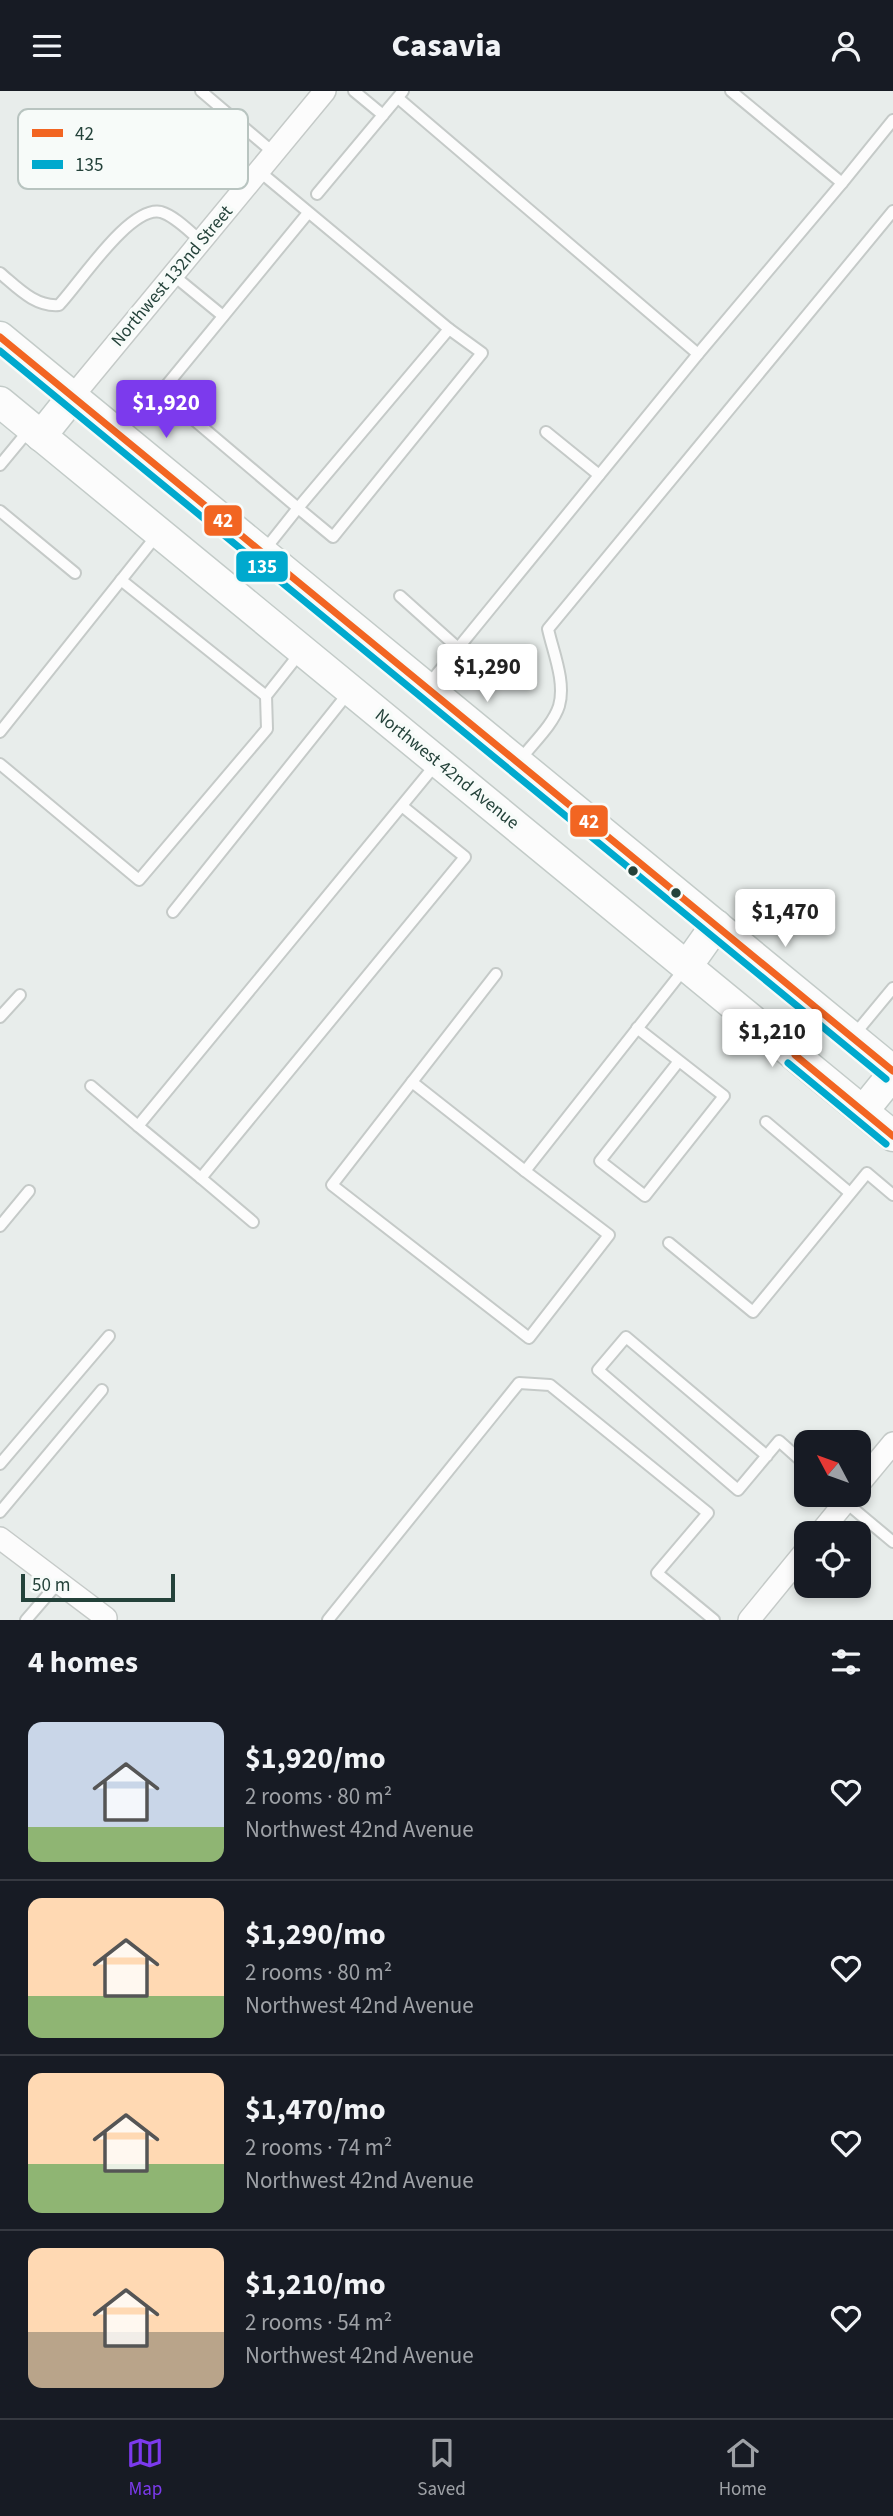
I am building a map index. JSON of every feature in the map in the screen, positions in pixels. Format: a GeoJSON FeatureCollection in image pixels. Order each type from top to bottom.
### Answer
{"type":"FeatureCollection","features":[{"type":"Feature","properties":{"kind":"main road"},"geometry":{"type":"LineString","coordinates":[[0,337],[893,1072],[863,1111]]}},
{"type":"Feature","properties":{"kind":"main road"},"geometry":{"type":"LineString","coordinates":[[36,432],[73,397]]}},
{"type":"Feature","properties":{"kind":"main road","name":"Northwest 42nd Avenue"},"geometry":{"type":"LineString","coordinates":[[0,402],[893,1136]]}},
{"type":"Feature","properties":{"kind":"main road"},"geometry":{"type":"LineString","coordinates":[[687,966],[716,925]]}},
{"type":"Feature","properties":{"kind":"street","name":"Northwest 132nd Street"},"geometry":{"type":"LineString","coordinates":[[248,184],[326,91]]}},
{"type":"Feature","properties":{"kind":"street","name":"Northwest 132nd Street"},"geometry":{"type":"LineString","coordinates":[[73,397],[244,189]]}},
{"type":"Feature","properties":{"kind":"street"},"geometry":{"type":"LineString","coordinates":[[872,1471],[890,1453]]}},
{"type":"Feature","properties":{"kind":"street"},"geometry":{"type":"LineString","coordinates":[[0,1538],[105,1619]]}},
{"type":"Feature","properties":{"kind":"street"},"geometry":{"type":"LineString","coordinates":[[749,1620],[794,1565]]}},
{"type":"Feature","properties":{"kind":"lane"},"geometry":{"type":"LineString","coordinates":[[201,91],[222,109]]}},
{"type":"Feature","properties":{"kind":"lane"},"geometry":{"type":"LineString","coordinates":[[354,91],[383,115]]}},
{"type":"Feature","properties":{"kind":"lane"},"geometry":{"type":"LineString","coordinates":[[731,91],[842,183]]}},
{"type":"Feature","properties":{"kind":"lane"},"geometry":{"type":"LineString","coordinates":[[317,194],[400,94],[698,354]]}},
{"type":"Feature","properties":{"kind":"lane"},"geometry":{"type":"LineString","coordinates":[[426,687],[893,120]]}},
{"type":"Feature","properties":{"kind":"lane"},"geometry":{"type":"LineString","coordinates":[[248,131],[274,153]]}},
{"type":"Feature","properties":{"kind":"lane"},"geometry":{"type":"LineString","coordinates":[[259,171],[449,329],[482,353],[332,537],[161,392],[308,213]]}},
{"type":"Feature","properties":{"kind":"lane"},"geometry":{"type":"LineString","coordinates":[[518,762],[559,708],[561,695],[548,629],[893,211]]}},
{"type":"Feature","properties":{"kind":"lane"},"geometry":{"type":"LineString","coordinates":[[0,273],[46,306],[59,305],[126,226],[145,213],[162,212],[201,241]]}},
{"type":"Feature","properties":{"kind":"lane"},"geometry":{"type":"LineString","coordinates":[[173,275],[223,316]]}},
{"type":"Feature","properties":{"kind":"lane"},"geometry":{"type":"LineString","coordinates":[[262,552],[449,329]]}},
{"type":"Feature","properties":{"kind":"lane"},"geometry":{"type":"LineString","coordinates":[[0,465],[36,432]]}},
{"type":"Feature","properties":{"kind":"lane"},"geometry":{"type":"LineString","coordinates":[[546,432],[599,475]]}},
{"type":"Feature","properties":{"kind":"lane"},"geometry":{"type":"LineString","coordinates":[[0,511],[75,573]]}},
{"type":"Feature","properties":{"kind":"lane"},"geometry":{"type":"LineString","coordinates":[[0,732],[159,533]]}},
{"type":"Feature","properties":{"kind":"lane"},"geometry":{"type":"LineString","coordinates":[[121,580],[266,696]]}},
{"type":"Feature","properties":{"kind":"lane"},"geometry":{"type":"LineString","coordinates":[[400,596],[458,648]]}},
{"type":"Feature","properties":{"kind":"lane"},"geometry":{"type":"LineString","coordinates":[[0,764],[139,880],[267,729],[266,696],[302,650]]}},
{"type":"Feature","properties":{"kind":"lane"},"geometry":{"type":"LineString","coordinates":[[173,912],[351,690]]}},
{"type":"Feature","properties":{"kind":"lane"},"geometry":{"type":"LineString","coordinates":[[138,1126],[438,762]]}},
{"type":"Feature","properties":{"kind":"lane"},"geometry":{"type":"LineString","coordinates":[[201,1178],[465,857],[402,806]]}},
{"type":"Feature","properties":{"kind":"lane"},"geometry":{"type":"LineString","coordinates":[[526,1171],[687,966]]}},
{"type":"Feature","properties":{"kind":"lane"},"geometry":{"type":"LineString","coordinates":[[412,1082],[609,1235],[529,1338],[332,1185],[412,1082],[496,974]]}},
{"type":"Feature","properties":{"kind":"lane"},"geometry":{"type":"LineString","coordinates":[[852,1037],[893,988]]}},
{"type":"Feature","properties":{"kind":"lane"},"geometry":{"type":"LineString","coordinates":[[0,1017],[20,995]]}},
{"type":"Feature","properties":{"kind":"lane"},"geometry":{"type":"LineString","coordinates":[[637,1028],[724,1096],[645,1196],[600,1161],[679,1061]]}},
{"type":"Feature","properties":{"kind":"lane"},"geometry":{"type":"LineString","coordinates":[[90,1086],[253,1221]]}},
{"type":"Feature","properties":{"kind":"lane"},"geometry":{"type":"LineString","coordinates":[[766,1122],[850,1193]]}},
{"type":"Feature","properties":{"kind":"lane"},"geometry":{"type":"LineString","coordinates":[[669,1243],[753,1312],[867,1173],[893,1195]]}},
{"type":"Feature","properties":{"kind":"lane"},"geometry":{"type":"LineString","coordinates":[[0,1226],[29,1191]]}},
{"type":"Feature","properties":{"kind":"lane"},"geometry":{"type":"LineString","coordinates":[[0,1464],[109,1336]]}},
{"type":"Feature","properties":{"kind":"lane"},"geometry":{"type":"LineString","coordinates":[[767,1456],[626,1337],[598,1370],[738,1490],[767,1456],[779,1441],[794,1454]]}},
{"type":"Feature","properties":{"kind":"lane"},"geometry":{"type":"LineString","coordinates":[[328,1620],[519,1383],[550,1385],[708,1513],[656,1573],[714,1620]]}},
{"type":"Feature","properties":{"kind":"lane"},"geometry":{"type":"LineString","coordinates":[[0,1512],[102,1390]]}},
{"type":"Feature","properties":{"kind":"lane"},"geometry":{"type":"LineString","coordinates":[[855,1507],[893,1542]]}},
{"type":"Feature","properties":{"kind":"lane"},"geometry":{"type":"LineString","coordinates":[[26,1620],[58,1583]]}},
{"type":"Feature","properties":{"kind":"transit line","name":"42"},"geometry":{"type":"LineString","coordinates":[[0,337],[893,1071]]}},
{"type":"Feature","properties":{"kind":"transit line","name":"135"},"geometry":{"type":"LineString","coordinates":[[0,351],[886,1079]]}},
{"type":"Feature","properties":{"kind":"transit line","name":"42"},"geometry":{"type":"LineString","coordinates":[[795,1055],[893,1136]]}},
{"type":"Feature","properties":{"kind":"transit line","name":"135"},"geometry":{"type":"LineString","coordinates":[[788,1063],[886,1144]]}}]}
